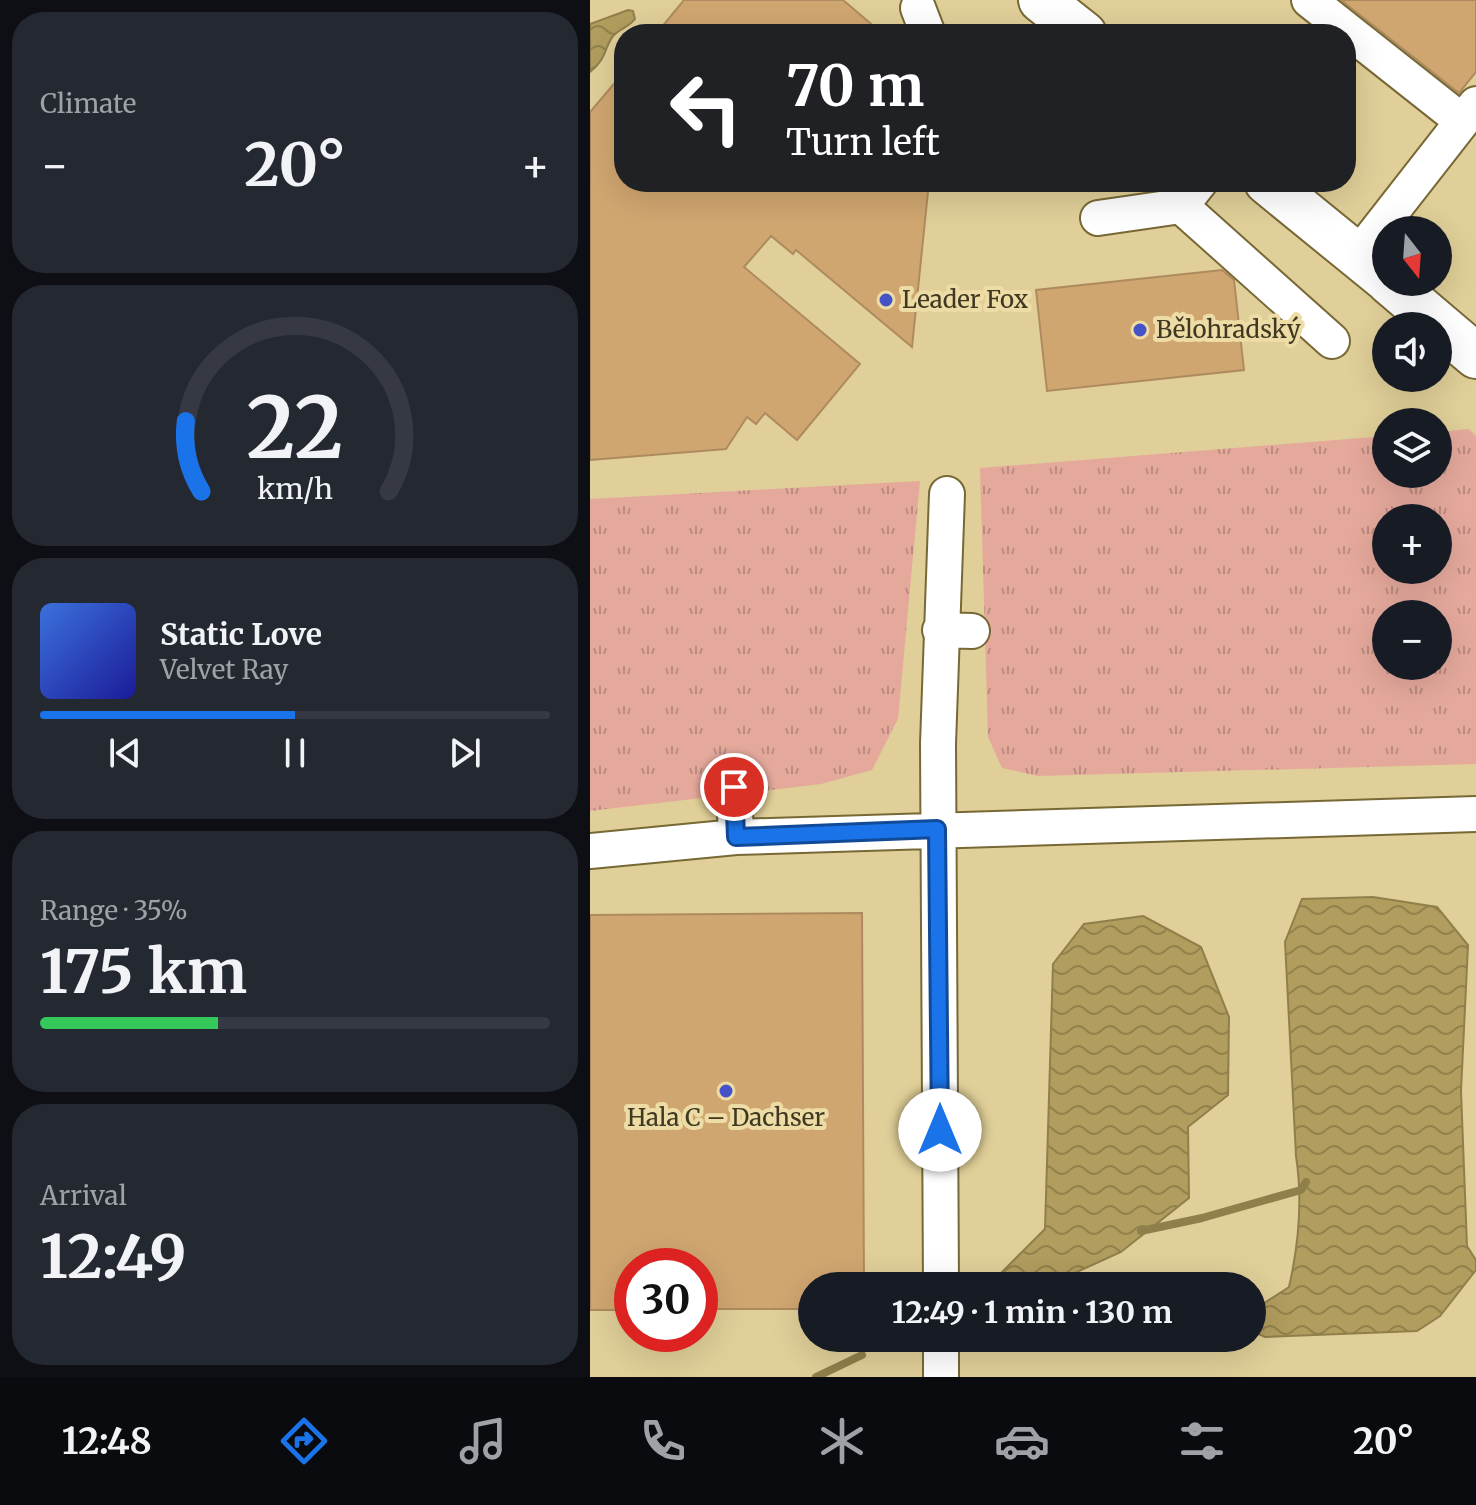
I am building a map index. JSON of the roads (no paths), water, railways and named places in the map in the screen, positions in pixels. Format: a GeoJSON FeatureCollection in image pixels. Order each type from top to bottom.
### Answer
{"type":"FeatureCollection","features":[{"type":"Feature","properties":{"kind":"main road"},"geometry":{"type":"LineString","coordinates":[[1041,0],[1071,24]]}},
{"type":"Feature","properties":{"kind":"main road"},"geometry":{"type":"LineString","coordinates":[[1279,192],[1372,267]]}},
{"type":"Feature","properties":{"kind":"main road"},"geometry":{"type":"LineString","coordinates":[[1406,296],[1476,356]]}},
{"type":"Feature","properties":{"kind":"street"},"geometry":{"type":"LineString","coordinates":[[1320,3],[1349,24]]}},
{"type":"Feature","properties":{"kind":"street"},"geometry":{"type":"LineString","coordinates":[[1356,29],[1469,112],[1410,216]]}},
{"type":"Feature","properties":{"kind":"street"},"geometry":{"type":"LineString","coordinates":[[1098,218],[1190,194],[1332,341]]}},
{"type":"Feature","properties":{"kind":"street"},"geometry":{"type":"LineString","coordinates":[[941,1272],[937,829],[956,630],[947,494]]}},
{"type":"Feature","properties":{"kind":"street"},"geometry":{"type":"LineString","coordinates":[[734,787],[736,837]]}},
{"type":"Feature","properties":{"kind":"street"},"geometry":{"type":"LineString","coordinates":[[590,851],[736,837],[1476,814]]}},
{"type":"Feature","properties":{"kind":"street"},"geometry":{"type":"LineString","coordinates":[[941,1352],[941,1377]]}},
{"type":"Feature","properties":{"kind":"water"},"geometry":{"type":"Polygon","coordinates":[[[628,10],[633,11],[635,19],[630,24],[614,24],[614,35],[603,57],[590,72],[590,24],[628,10]]]}},
{"type":"Feature","properties":{"kind":"water"},"geometry":{"type":"Polygon","coordinates":[[[1373,897],[1437,907],[1468,945],[1461,1091],[1467,1246],[1476,1260],[1476,1270],[1440,1316],[1417,1331],[1266,1337],[1266,1302],[1289,1287],[1299,1222],[1285,942],[1302,899],[1373,897]]]}},
{"type":"Feature","properties":{"kind":"water"},"geometry":{"type":"Polygon","coordinates":[[[1143,916],[1201,947],[1229,1017],[1228,1095],[1188,1127],[1189,1198],[1121,1252],[1077,1272],[1002,1272],[1045,1229],[1053,964],[1084,924],[1143,916]]]}},
{"type":"Feature","properties":{"kind":"waterway"},"geometry":{"type":"LineString","coordinates":[[1141,1231],[1202,1218],[1301,1190],[1306,1182]]}},
{"type":"Feature","properties":{"kind":"waterway"},"geometry":{"type":"LineString","coordinates":[[816,1377],[862,1355]]}},
{"type":"Feature","properties":{"kind":"place","name":"Leader Fox"},"geometry":{"type":"Point","coordinates":[886,300]}},
{"type":"Feature","properties":{"kind":"place","name":"Bělohradský"},"geometry":{"type":"Point","coordinates":[1140,330]}},
{"type":"Feature","properties":{"kind":"place","name":"Hala C – Dachser"},"geometry":{"type":"Point","coordinates":[726,1091]}}]}
